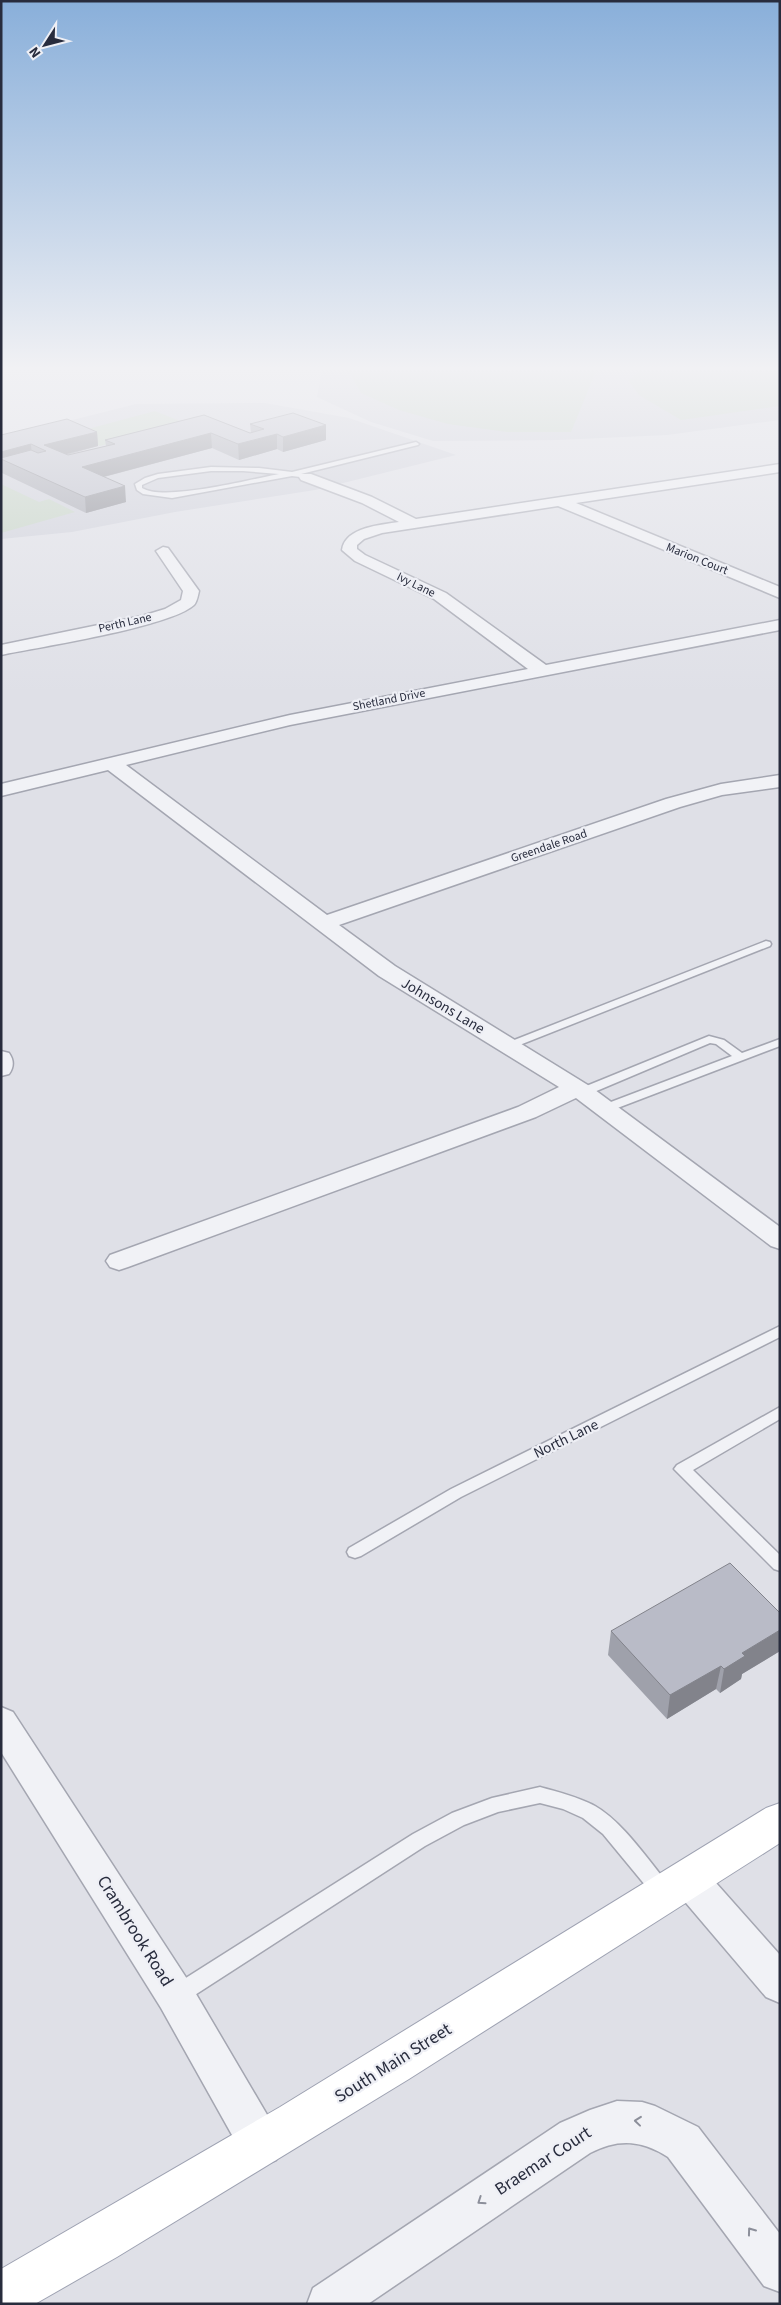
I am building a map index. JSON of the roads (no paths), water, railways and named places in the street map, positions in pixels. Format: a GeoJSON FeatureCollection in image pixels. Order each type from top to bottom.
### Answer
{"type":"FeatureCollection","features":[{"type":"Feature","properties":{"kind":"main road","name":"South Main Street"},"geometry":{"type":"LineString","coordinates":[[1,2296],[261,2145],[780,1821]]}},
{"type":"Feature","properties":{"kind":"street"},"geometry":{"type":"LineString","coordinates":[[310,479],[367,500],[414,524],[712,479]]}},
{"type":"Feature","properties":{"kind":"street","name":"Marion Court"},"geometry":{"type":"LineString","coordinates":[[560,502],[780,593]]}},
{"type":"Feature","properties":{"kind":"street","name":"Ivy Lane"},"geometry":{"type":"LineString","coordinates":[[414,524],[380,529],[359,536],[350,543],[349,550],[360,558],[440,596],[541,670]]}},
{"type":"Feature","properties":{"kind":"street","name":"Perth Lane"},"geometry":{"type":"LineString","coordinates":[[1,650],[146,620],[171,612],[188,602],[191,591],[163,551]]}},
{"type":"Feature","properties":{"kind":"street","name":"Shetland Drive"},"geometry":{"type":"LineString","coordinates":[[1,790],[290,720],[780,625]]}},
{"type":"Feature","properties":{"kind":"street","name":"Johnsons Lane"},"geometry":{"type":"LineString","coordinates":[[111,763],[387,972],[607,1108],[780,1240]]}},
{"type":"Feature","properties":{"kind":"street","name":"Greendale Road"},"geometry":{"type":"LineString","coordinates":[[322,924],[673,803],[722,790],[780,781]]}},
{"type":"Feature","properties":{"kind":"street"},"geometry":{"type":"LineString","coordinates":[[1,1058],[1,1069]]}},
{"type":"Feature","properties":{"kind":"street"},"geometry":{"type":"LineString","coordinates":[[119,1261],[527,1112],[580,1090]]}},
{"type":"Feature","properties":{"kind":"street","name":"Crambrook Road"},"geometry":{"type":"LineString","coordinates":[[1,1722],[175,1996],[261,2145]]}},
{"type":"Feature","properties":{"kind":"street"},"geometry":{"type":"LineString","coordinates":[[676,1886],[780,1984]]}},
{"type":"Feature","properties":{"kind":"street","name":"Braemar Court"},"geometry":{"type":"LineString","coordinates":[[329,2304],[575,2138],[610,2122],[627,2120],[646,2122],[666,2130],[683,2142],[780,2270]]}},
{"type":"Feature","properties":{"kind":"lane"},"geometry":{"type":"LineString","coordinates":[[150,479],[138,484],[140,489],[145,493],[172,496],[278,479]]}},
{"type":"Feature","properties":{"kind":"lane"},"geometry":{"type":"LineString","coordinates":[[508,1046],[766,944]]}},
{"type":"Feature","properties":{"kind":"lane"},"geometry":{"type":"LineString","coordinates":[[580,1090],[709,1039],[720,1042],[740,1057]]}},
{"type":"Feature","properties":{"kind":"lane"},"geometry":{"type":"LineString","coordinates":[[607,1108],[780,1042]]}},
{"type":"Feature","properties":{"kind":"lane","name":"North Lane"},"geometry":{"type":"LineString","coordinates":[[355,1552],[456,1493],[780,1331]]}},
{"type":"Feature","properties":{"kind":"lane"},"geometry":{"type":"LineString","coordinates":[[780,1412],[682,1469],[780,1566]]}},
{"type":"Feature","properties":{"kind":"lane"},"geometry":{"type":"LineString","coordinates":[[175,1996],[419,1840],[458,1819],[498,1804],[540,1795],[566,1802],[589,1812],[676,1886]]}}]}
